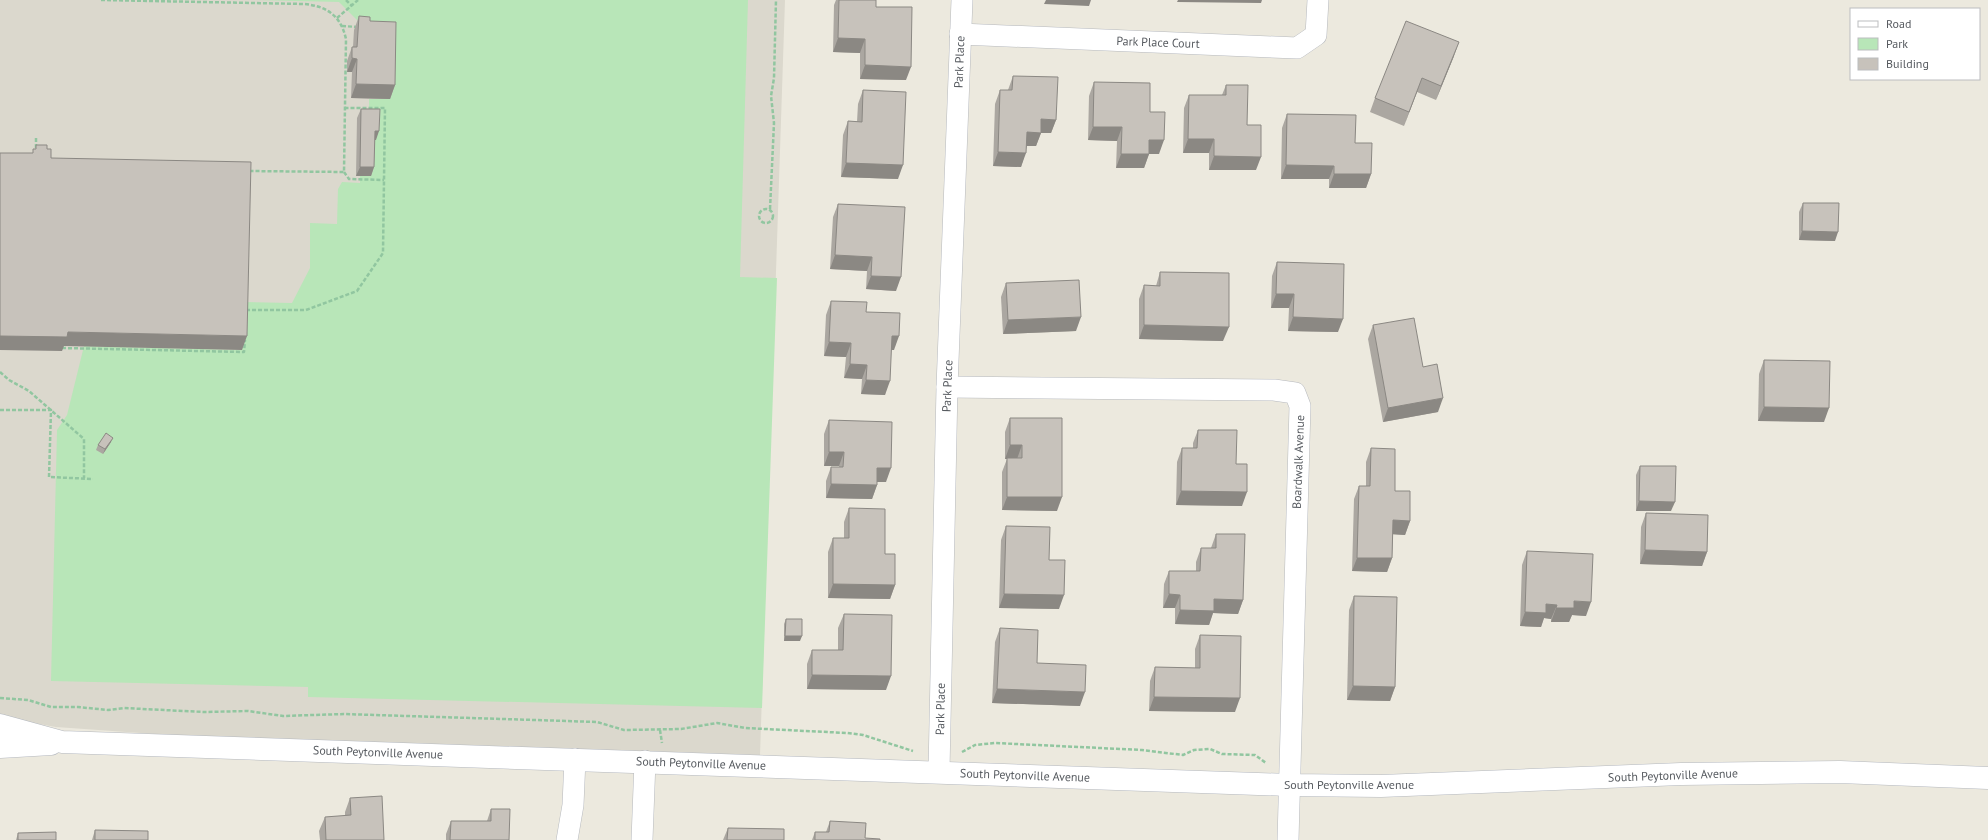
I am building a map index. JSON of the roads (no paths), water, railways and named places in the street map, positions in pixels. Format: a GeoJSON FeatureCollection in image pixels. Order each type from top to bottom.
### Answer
{"type":"FeatureCollection","features":[{"type":"Feature","properties":{"kind":"street","name":"Park Place"},"geometry":{"type":"LineString","coordinates":[[939,763],[947,387],[962,0]]}},
{"type":"Feature","properties":{"kind":"street","name":"Park Place Court"},"geometry":{"type":"LineString","coordinates":[[960,34],[1297,48],[1316,35],[1318,0]]}},
{"type":"Feature","properties":{"kind":"street","name":"Boardwalk Avenue"},"geometry":{"type":"LineString","coordinates":[[947,387],[1274,390],[1295,393],[1300,406],[1289,776]]}},
{"type":"Feature","properties":{"kind":"street","name":"South Peytonville Avenue"},"geometry":{"type":"LineString","coordinates":[[0,725],[62,742]]}},
{"type":"Feature","properties":{"kind":"street","name":"South Peytonville Avenue"},"geometry":{"type":"LineString","coordinates":[[0,747],[62,742],[645,761],[939,763],[1289,776],[1381,786],[1681,774],[1840,772],[1988,778]]}},
{"type":"Feature","properties":{"kind":"street"},"geometry":{"type":"LineString","coordinates":[[567,840],[573,805],[575,759]]}},
{"type":"Feature","properties":{"kind":"street"},"geometry":{"type":"LineString","coordinates":[[642,840],[645,761]]}},
{"type":"Feature","properties":{"kind":"street"},"geometry":{"type":"LineString","coordinates":[[1288,840],[1289,776]]}}]}
